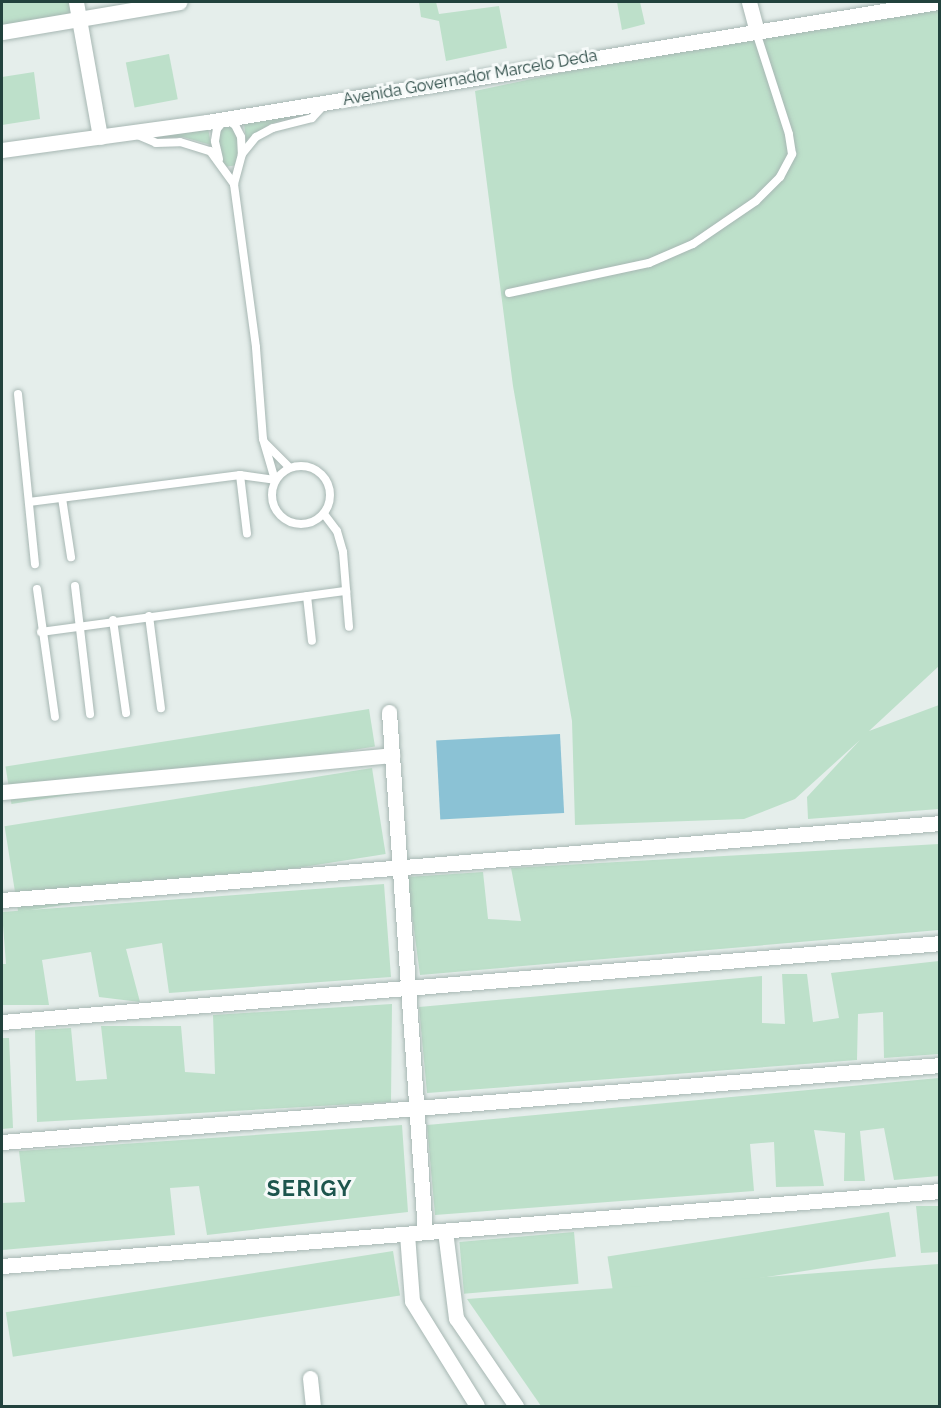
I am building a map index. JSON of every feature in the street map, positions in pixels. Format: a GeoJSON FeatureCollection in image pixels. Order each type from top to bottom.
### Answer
{"type":"FeatureCollection","features":[{"type":"Feature","properties":{"kind":"street"},"geometry":{"type":"LineString","coordinates":[[76,2],[100,137]]}},
{"type":"Feature","properties":{"kind":"street"},"geometry":{"type":"LineString","coordinates":[[2,32],[179,2]]}},
{"type":"Feature","properties":{"kind":"street"},"geometry":{"type":"LineString","coordinates":[[749,2],[756,29]]}},
{"type":"Feature","properties":{"kind":"street","name":"Avenida Governador Marcelo Deda"},"geometry":{"type":"LineString","coordinates":[[2,150],[225,119],[756,29],[938,2]]}},
{"type":"Feature","properties":{"kind":"street"},"geometry":{"type":"LineString","coordinates":[[389,712],[425,1232]]}},
{"type":"Feature","properties":{"kind":"street"},"geometry":{"type":"LineString","coordinates":[[2,792],[392,755]]}},
{"type":"Feature","properties":{"kind":"street"},"geometry":{"type":"LineString","coordinates":[[2,900],[939,823]]}},
{"type":"Feature","properties":{"kind":"street"},"geometry":{"type":"LineString","coordinates":[[2,1022],[939,943]]}},
{"type":"Feature","properties":{"kind":"street"},"geometry":{"type":"LineString","coordinates":[[2,1142],[939,1065]]}},
{"type":"Feature","properties":{"kind":"street"},"geometry":{"type":"LineString","coordinates":[[2,1266],[939,1191]]}},
{"type":"Feature","properties":{"kind":"street"},"geometry":{"type":"LineString","coordinates":[[445,1231],[456,1318],[516,1407]]}},
{"type":"Feature","properties":{"kind":"street"},"geometry":{"type":"LineString","coordinates":[[408,1234],[412,1301],[477,1407]]}},
{"type":"Feature","properties":{"kind":"street"},"geometry":{"type":"LineString","coordinates":[[310,1378],[313,1407]]}},
{"type":"Feature","properties":{"kind":"lane"},"geometry":{"type":"LineString","coordinates":[[510,293],[649,263],[693,244],[756,201],[780,177],[792,154],[789,134],[756,29]]}},
{"type":"Feature","properties":{"kind":"lane"},"geometry":{"type":"LineString","coordinates":[[242,154],[256,137],[273,128],[312,118],[326,102]]}},
{"type":"Feature","properties":{"kind":"lane"},"geometry":{"type":"LineString","coordinates":[[29,502],[240,475],[275,480],[290,468],[309,467],[325,478],[330,496],[324,514],[316,520],[298,524],[280,516],[272,500],[275,480],[263,439],[256,347],[234,184],[242,154],[241,137],[235,125],[225,119],[217,129],[215,141],[219,159]]}},
{"type":"Feature","properties":{"kind":"lane"},"geometry":{"type":"LineString","coordinates":[[132,132],[156,143],[180,142],[210,151],[219,159],[234,184]]}},
{"type":"Feature","properties":{"kind":"lane"},"geometry":{"type":"LineString","coordinates":[[18,394],[35,564]]}},
{"type":"Feature","properties":{"kind":"lane"},"geometry":{"type":"LineString","coordinates":[[263,439],[290,468]]}},
{"type":"Feature","properties":{"kind":"lane"},"geometry":{"type":"LineString","coordinates":[[240,475],[247,534]]}},
{"type":"Feature","properties":{"kind":"lane"},"geometry":{"type":"LineString","coordinates":[[62,498],[71,556]]}},
{"type":"Feature","properties":{"kind":"lane"},"geometry":{"type":"LineString","coordinates":[[324,514],[338,531],[349,627]]}},
{"type":"Feature","properties":{"kind":"lane"},"geometry":{"type":"LineString","coordinates":[[75,586],[90,714]]}},
{"type":"Feature","properties":{"kind":"lane"},"geometry":{"type":"LineString","coordinates":[[37,589],[41,632],[55,717]]}},
{"type":"Feature","properties":{"kind":"lane"},"geometry":{"type":"LineString","coordinates":[[41,632],[346,591]]}},
{"type":"Feature","properties":{"kind":"lane"},"geometry":{"type":"LineString","coordinates":[[307,596],[312,641]]}},
{"type":"Feature","properties":{"kind":"lane"},"geometry":{"type":"LineString","coordinates":[[149,616],[161,708]]}},
{"type":"Feature","properties":{"kind":"lane"},"geometry":{"type":"LineString","coordinates":[[113,621],[126,713]]}},
{"type":"Feature","properties":{"kind":"green space"},"geometry":{"type":"Polygon","coordinates":[[[2,2],[76,2],[79,20],[2,26],[2,2]]]}},
{"type":"Feature","properties":{"kind":"green space"},"geometry":{"type":"Polygon","coordinates":[[[419,2],[436,2],[439,14],[499,6],[507,48],[446,61],[439,21],[421,17],[419,2]]]}},
{"type":"Feature","properties":{"kind":"green space"},"geometry":{"type":"Polygon","coordinates":[[[617,2],[640,2],[645,24],[622,30],[617,2]]]}},
{"type":"Feature","properties":{"kind":"green space"},"geometry":{"type":"Polygon","coordinates":[[[933,2],[940,16],[939,666],[869,731],[939,705],[939,809],[808,819],[807,797],[860,740],[795,799],[744,819],[575,825],[572,721],[513,386],[475,91],[779,26],[933,2]]]}},
{"type":"Feature","properties":{"kind":"green space"},"geometry":{"type":"Polygon","coordinates":[[[169,54],[178,99],[135,108],[126,62],[169,54]]]}},
{"type":"Feature","properties":{"kind":"green space"},"geometry":{"type":"Polygon","coordinates":[[[34,72],[40,119],[2,125],[2,77],[34,72]]]}},
{"type":"Feature","properties":{"kind":"green space"},"geometry":{"type":"Polygon","coordinates":[[[301,113],[270,124],[246,140],[243,116],[301,113]]]}},
{"type":"Feature","properties":{"kind":"green space"},"geometry":{"type":"Polygon","coordinates":[[[225,119],[241,137],[238,165],[224,167],[218,158],[217,129],[225,119]]]}},
{"type":"Feature","properties":{"kind":"green space"},"geometry":{"type":"Polygon","coordinates":[[[207,122],[211,145],[183,137],[151,137],[207,122]]]}},
{"type":"Feature","properties":{"kind":"green space"},"geometry":{"type":"Polygon","coordinates":[[[369,709],[375,747],[11,804],[6,767],[369,709]]]}},
{"type":"Feature","properties":{"kind":"green space"},"geometry":{"type":"Polygon","coordinates":[[[372,768],[386,854],[18,912],[5,826],[372,768]]]}},
{"type":"Feature","properties":{"kind":"green space"},"geometry":{"type":"Polygon","coordinates":[[[939,844],[939,930],[420,975],[407,877],[483,872],[488,919],[521,921],[511,868],[939,844]]]}},
{"type":"Feature","properties":{"kind":"green space"},"geometry":{"type":"Polygon","coordinates":[[[384,884],[391,977],[169,993],[162,943],[126,949],[140,1002],[99,997],[91,952],[42,960],[49,1005],[2,1005],[2,964],[6,964],[2,912],[384,884]]]}},
{"type":"Feature","properties":{"kind":"green space"},"geometry":{"type":"Polygon","coordinates":[[[939,961],[939,1054],[884,1058],[883,1012],[858,1014],[857,1060],[427,1093],[419,1007],[762,976],[762,1023],[785,1024],[782,974],[807,974],[813,1022],[839,1018],[831,973],[939,961]]]}},
{"type":"Feature","properties":{"kind":"green space"},"geometry":{"type":"Polygon","coordinates":[[[392,1004],[391,1102],[37,1122],[35,1030],[71,1028],[76,1081],[107,1079],[101,1026],[181,1026],[185,1072],[215,1074],[213,1015],[392,1004]]]}},
{"type":"Feature","properties":{"kind":"green space"},"geometry":{"type":"Polygon","coordinates":[[[2,1038],[9,1038],[13,1128],[2,1129],[2,1038]]]}},
{"type":"Feature","properties":{"kind":"green space"},"geometry":{"type":"Polygon","coordinates":[[[939,1078],[939,1176],[894,1180],[884,1128],[860,1131],[865,1181],[844,1181],[845,1133],[814,1130],[824,1186],[776,1187],[774,1142],[750,1144],[754,1191],[435,1215],[427,1125],[939,1078]]]}},
{"type":"Feature","properties":{"kind":"green space"},"geometry":{"type":"Polygon","coordinates":[[[402,1125],[408,1212],[207,1235],[199,1186],[170,1188],[175,1235],[2,1250],[2,1203],[25,1202],[19,1151],[402,1125]]]}},
{"type":"Feature","properties":{"kind":"green space"},"geometry":{"type":"Polygon","coordinates":[[[916,1206],[939,1206],[939,1252],[921,1253],[916,1206]]]}},
{"type":"Feature","properties":{"kind":"green space"},"geometry":{"type":"Polygon","coordinates":[[[889,1212],[896,1256],[615,1301],[608,1257],[889,1212]]]}},
{"type":"Feature","properties":{"kind":"green space"},"geometry":{"type":"Polygon","coordinates":[[[574,1232],[579,1284],[464,1294],[459,1242],[574,1232]]]}},
{"type":"Feature","properties":{"kind":"green space"},"geometry":{"type":"Polygon","coordinates":[[[393,1251],[400,1295],[13,1357],[6,1312],[393,1251]]]}},
{"type":"Feature","properties":{"kind":"green space"},"geometry":{"type":"Polygon","coordinates":[[[939,1264],[939,1406],[541,1406],[467,1299],[939,1264]]]}},
{"type":"Feature","properties":{"kind":"water"},"geometry":{"type":"Polygon","coordinates":[[[560,734],[564,813],[440,819],[436,740],[560,734]]]}},
{"type":"Feature","properties":{"kind":"district","name":"SERIGY"},"geometry":{"type":"Point","coordinates":[310,1189]}}]}
